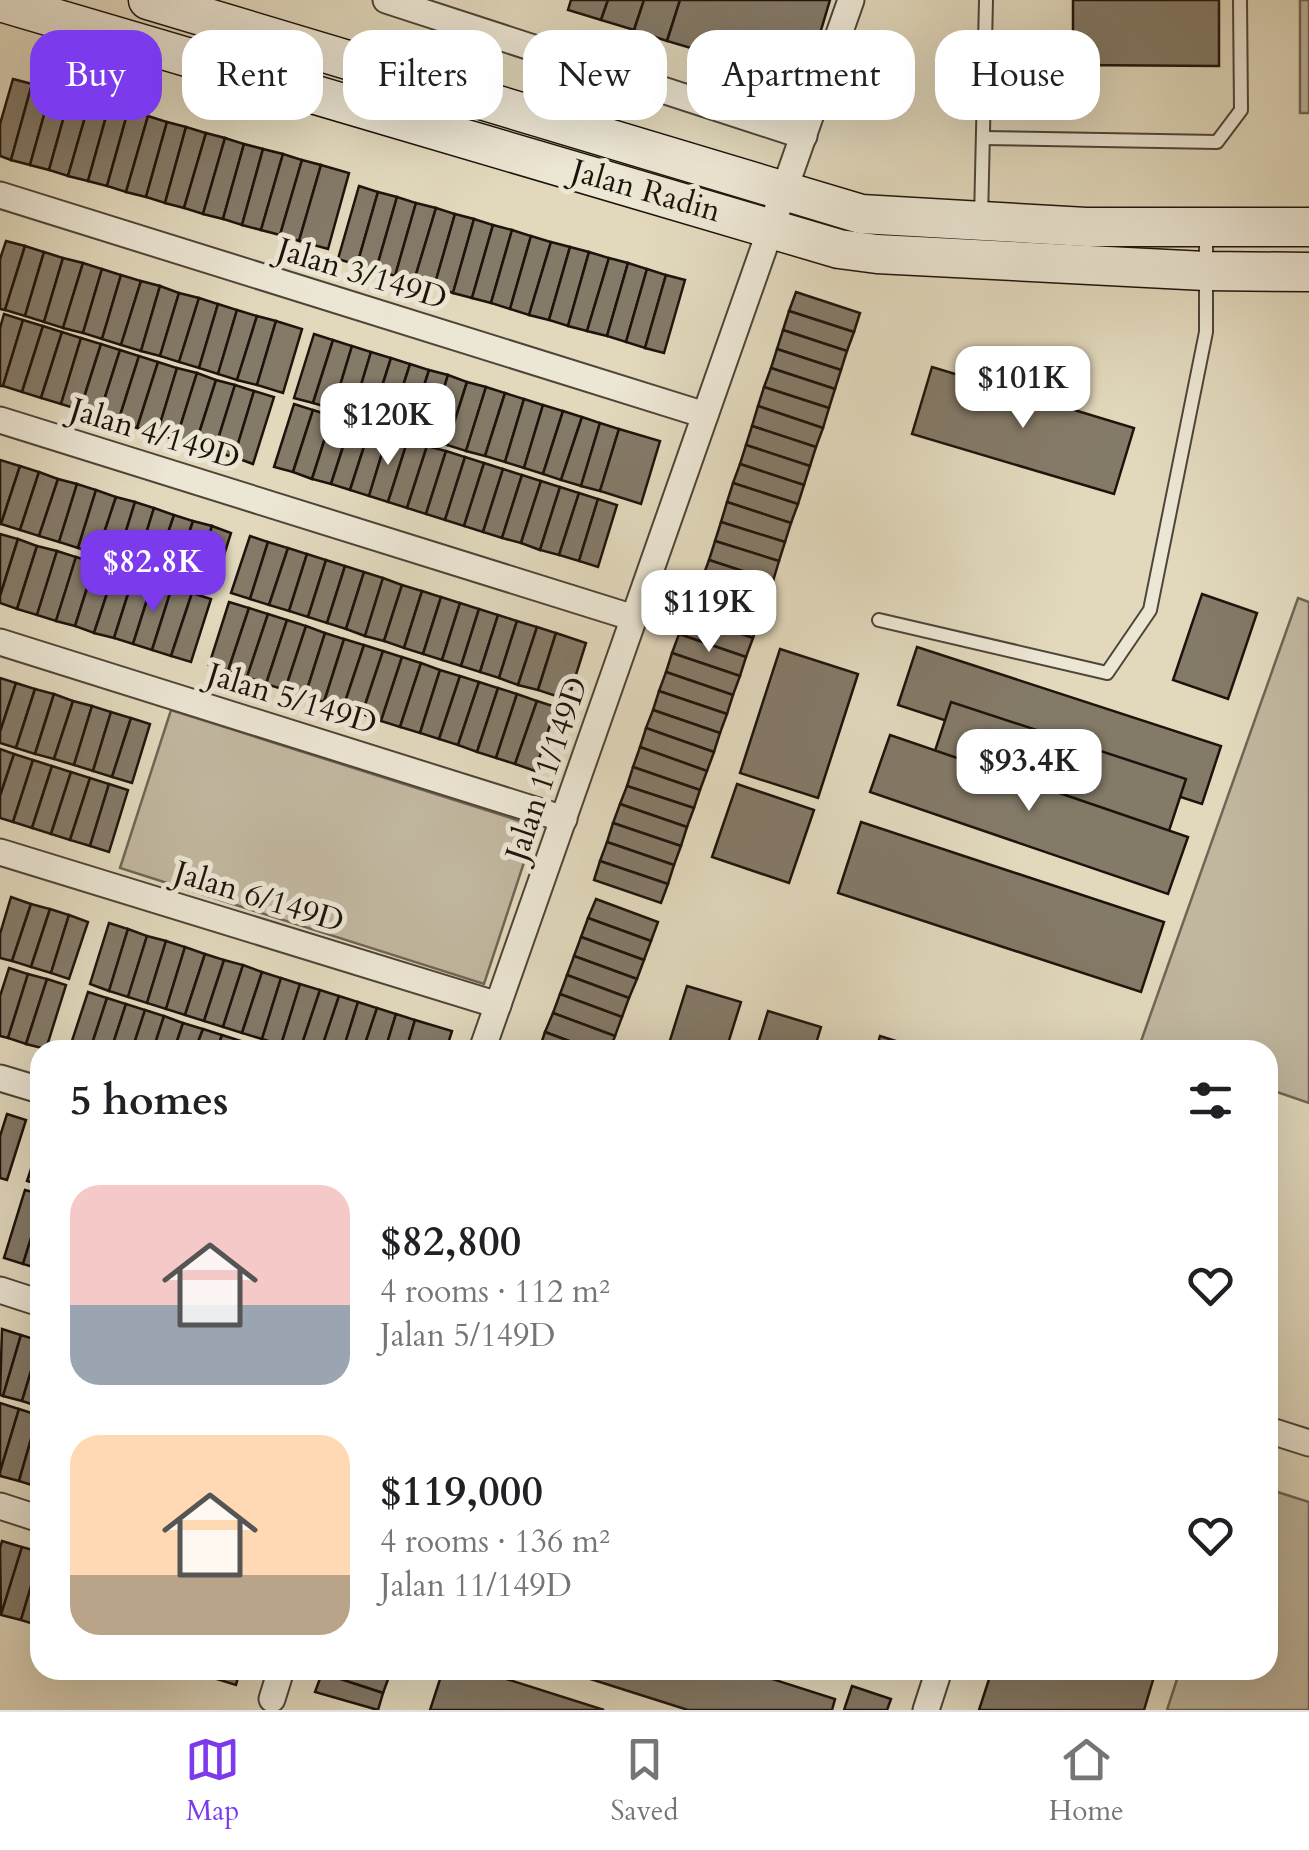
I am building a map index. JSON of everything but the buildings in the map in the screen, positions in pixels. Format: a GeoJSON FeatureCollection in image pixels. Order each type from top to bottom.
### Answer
{"type":"FeatureCollection","features":[{"type":"Feature","properties":{"kind":"street","name":"Jalan Radin"},"geometry":{"type":"LineString","coordinates":[[148,0],[861,214],[1086,227],[1309,227]]}},
{"type":"Feature","properties":{"kind":"street"},"geometry":{"type":"LineString","coordinates":[[386,0],[804,136]]}},
{"type":"Feature","properties":{"kind":"street","name":"Jalan 11/149D"},"geometry":{"type":"LineString","coordinates":[[486,1040],[851,0]]}},
{"type":"Feature","properties":{"kind":"street","name":"Jalan Radin"},"geometry":{"type":"LineString","coordinates":[[0,2],[839,249],[1205,271],[1309,272]]}},
{"type":"Feature","properties":{"kind":"street","name":"Jalan 3/149D"},"geometry":{"type":"LineString","coordinates":[[0,195],[706,415]]}},
{"type":"Feature","properties":{"kind":"street","name":"Jalan 4/149D"},"geometry":{"type":"LineString","coordinates":[[0,420],[634,618]]}},
{"type":"Feature","properties":{"kind":"street","name":"Jalan 5/149D"},"geometry":{"type":"LineString","coordinates":[[0,642],[564,819]]}},
{"type":"Feature","properties":{"kind":"street","name":"Jalan 6/149D"},"geometry":{"type":"LineString","coordinates":[[0,852],[498,1005]]}},
{"type":"Feature","properties":{"kind":"street"},"geometry":{"type":"LineString","coordinates":[[0,1078],[30,1087]]}},
{"type":"Feature","properties":{"kind":"street"},"geometry":{"type":"LineString","coordinates":[[0,1290],[30,1300]]}},
{"type":"Feature","properties":{"kind":"street"},"geometry":{"type":"LineString","coordinates":[[1278,1433],[1309,1444]]}},
{"type":"Feature","properties":{"kind":"street"},"geometry":{"type":"LineString","coordinates":[[0,1506],[30,1516]]}},
{"type":"Feature","properties":{"kind":"street"},"geometry":{"type":"LineString","coordinates":[[272,1698],[278,1680]]}},
{"type":"Feature","properties":{"kind":"street"},"geometry":{"type":"LineString","coordinates":[[926,1710],[936,1680]]}},
{"type":"Feature","properties":{"kind":"lane"},"geometry":{"type":"LineString","coordinates":[[980,222],[986,0]]}},
{"type":"Feature","properties":{"kind":"lane"},"geometry":{"type":"LineString","coordinates":[[982,138],[1217,142],[1241,110],[1240,0]]}},
{"type":"Feature","properties":{"kind":"lane"},"geometry":{"type":"LineString","coordinates":[[879,620],[1107,673],[1150,610],[1206,332],[1206,227]]}},
{"type":"Feature","properties":{"kind":"shaded area"},"geometry":{"type":"Polygon","coordinates":[[[1300,0],[1309,0],[1309,113],[1300,113],[1300,0]]]}},
{"type":"Feature","properties":{"kind":"shaded area"},"geometry":{"type":"Polygon","coordinates":[[[1298,598],[1309,602],[1309,1103],[1278,1092],[1278,1040],[1141,1040],[1298,598]]]}},
{"type":"Feature","properties":{"kind":"shaded area"},"geometry":{"type":"Polygon","coordinates":[[[171,710],[536,826],[484,984],[120,868],[171,710]]]}},
{"type":"Feature","properties":{"kind":"shaded area"},"geometry":{"type":"Polygon","coordinates":[[[1278,1492],[1309,1502],[1309,1710],[1167,1710],[1177,1680],[1278,1680],[1278,1492]]]}}]}
